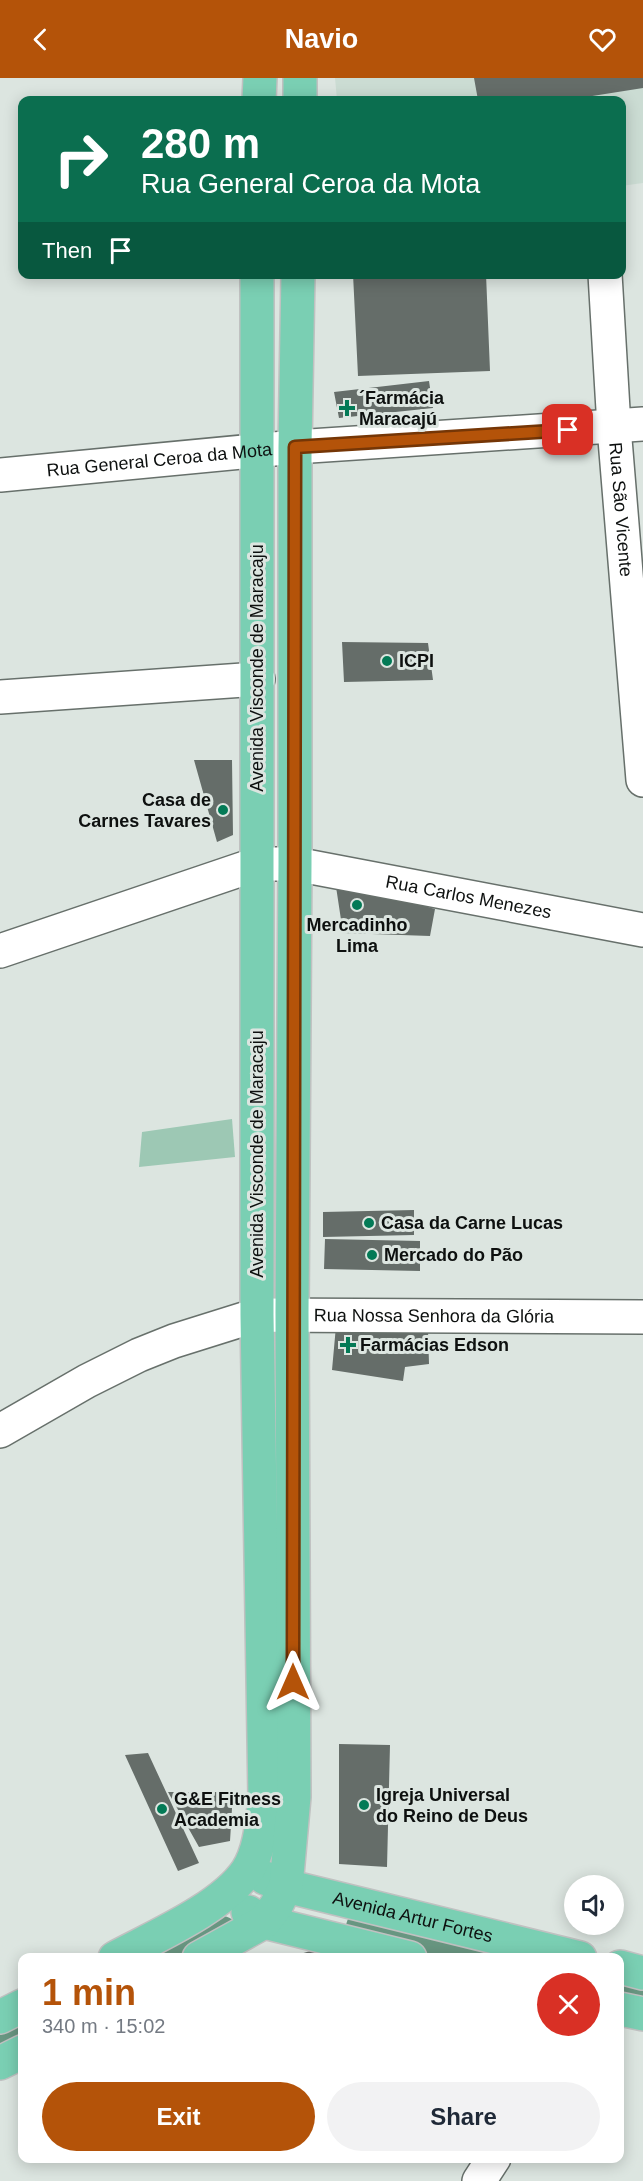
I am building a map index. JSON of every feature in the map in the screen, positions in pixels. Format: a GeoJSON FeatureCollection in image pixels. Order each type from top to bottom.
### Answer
{"type":"FeatureCollection","features":[{"type":"Feature","properties":{"kind":"main road"},"geometry":{"type":"LineString","coordinates":[[259,96],[260,78]]}},
{"type":"Feature","properties":{"kind":"main road"},"geometry":{"type":"LineString","coordinates":[[300,78],[300,96]]}},
{"type":"Feature","properties":{"kind":"main road","name":"Avenida Visconde de Maracaju"},"geometry":{"type":"LineString","coordinates":[[124,1953],[193,1916],[220,1897],[247,1871],[259,1839],[265,1799],[256,1315],[257,279]]}},
{"type":"Feature","properties":{"kind":"main road","name":"Avenida Visconde de Maracaju"},"geometry":{"type":"LineString","coordinates":[[208,1953],[264,1922],[276,1906],[286,1886],[294,1797],[292,1313],[295,447],[298,279]]}},
{"type":"Feature","properties":{"kind":"main road","name":"Avenida Artur Fortes"},"geometry":{"type":"LineString","coordinates":[[247,1871],[286,1886],[560,1953]]}},
{"type":"Feature","properties":{"kind":"main road"},"geometry":{"type":"LineString","coordinates":[[220,1897],[264,1922],[390,1953]]}},
{"type":"Feature","properties":{"kind":"main road"},"geometry":{"type":"LineString","coordinates":[[624,1968],[643,1973]]}},
{"type":"Feature","properties":{"kind":"main road"},"geometry":{"type":"LineString","coordinates":[[0,2017],[18,2008]]}},
{"type":"Feature","properties":{"kind":"main road"},"geometry":{"type":"LineString","coordinates":[[624,2009],[643,2014]]}},
{"type":"Feature","properties":{"kind":"main road"},"geometry":{"type":"LineString","coordinates":[[0,2063],[18,2054]]}},
{"type":"Feature","properties":{"kind":"street","name":"Rua São Vicente"},"geometry":{"type":"LineString","coordinates":[[606,279],[629,426],[643,780]]}},
{"type":"Feature","properties":{"kind":"street","name":"Rua General Ceroa da Mota"},"geometry":{"type":"LineString","coordinates":[[0,475],[295,447],[629,426]]}},
{"type":"Feature","properties":{"kind":"street"},"geometry":{"type":"LineString","coordinates":[[0,697],[258,679]]}},
{"type":"Feature","properties":{"kind":"street","name":"Rua Carlos Menezes"},"geometry":{"type":"LineString","coordinates":[[0,951],[257,864],[295,864],[643,930]]}},
{"type":"Feature","properties":{"kind":"street","name":"Rua Nossa Senhora da Glória"},"geometry":{"type":"LineString","coordinates":[[0,1431],[87,1381],[139,1355],[174,1341],[256,1315],[292,1313],[643,1317]]}},
{"type":"Feature","properties":{"kind":"street"},"geometry":{"type":"LineString","coordinates":[[479,2181],[491,2163]]}},
{"type":"Feature","properties":{"kind":"shaded area"},"geometry":{"type":"Polygon","coordinates":[[[335,78],[643,78],[643,183],[626,185],[626,96],[337,96],[335,78]]]}},
{"type":"Feature","properties":{"kind":"green space"},"geometry":{"type":"Polygon","coordinates":[[[232,1119],[235,1157],[139,1167],[142,1132],[232,1119]]]}},
{"type":"Feature","properties":{"kind":"building"},"geometry":{"type":"Polygon","coordinates":[[[474,78],[643,78],[643,88],[592,96],[477,96],[474,78]]]}},
{"type":"Feature","properties":{"kind":"building"},"geometry":{"type":"Polygon","coordinates":[[[353,279],[486,279],[490,371],[358,376],[353,279]]]}},
{"type":"Feature","properties":{"kind":"building"},"geometry":{"type":"Polygon","coordinates":[[[429,381],[433,408],[339,418],[334,392],[429,381]]]}},
{"type":"Feature","properties":{"kind":"building","name":"ICPI"},"geometry":{"type":"Polygon","coordinates":[[[342,642],[428,643],[433,680],[344,682],[342,642]]]}},
{"type":"Feature","properties":{"kind":"building"},"geometry":{"type":"Polygon","coordinates":[[[194,760],[232,760],[233,835],[217,842],[194,760]]]}},
{"type":"Feature","properties":{"kind":"building"},"geometry":{"type":"Polygon","coordinates":[[[335,880],[435,909],[430,936],[343,933],[335,880]]]}},
{"type":"Feature","properties":{"kind":"building","name":"Casa da Carne Lucas"},"geometry":{"type":"Polygon","coordinates":[[[414,1210],[414,1235],[323,1237],[323,1212],[414,1210]]]}},
{"type":"Feature","properties":{"kind":"building","name":"Mercado do Pão"},"geometry":{"type":"Polygon","coordinates":[[[325,1239],[420,1241],[420,1271],[324,1269],[325,1239]]]}},
{"type":"Feature","properties":{"kind":"building"},"geometry":{"type":"Polygon","coordinates":[[[336,1326],[428,1330],[429,1364],[405,1367],[403,1381],[332,1370],[336,1326]]]}},
{"type":"Feature","properties":{"kind":"building","name":"Igreja Universal do Reino de Deus"},"geometry":{"type":"Polygon","coordinates":[[[339,1744],[390,1745],[387,1867],[339,1864],[339,1744]]]}},
{"type":"Feature","properties":{"kind":"building","name":"G&E Fitness Academia"},"geometry":{"type":"Polygon","coordinates":[[[148,1753],[199,1863],[178,1871],[125,1755],[148,1753]]]}},
{"type":"Feature","properties":{"kind":"building"},"geometry":{"type":"Polygon","coordinates":[[[168,1792],[233,1792],[230,1841],[199,1847],[168,1792]]]}},
{"type":"Feature","properties":{"kind":"building"},"geometry":{"type":"Polygon","coordinates":[[[317,1949],[317,1953],[304,1953],[317,1949]]]}},
{"type":"Feature","properties":{"kind":"waterway"},"geometry":{"type":"LineString","coordinates":[[362,1927],[470,1953]]}},
{"type":"Feature","properties":{"kind":"waterway"},"geometry":{"type":"LineString","coordinates":[[182,1953],[222,1932]]}},
{"type":"Feature","properties":{"kind":"waterway"},"geometry":{"type":"LineString","coordinates":[[624,1989],[643,1993]]}},
{"type":"Feature","properties":{"kind":"waterway"},"geometry":{"type":"LineString","coordinates":[[0,2045],[18,2036]]}},
{"type":"Feature","properties":{"kind":"place","name":"´Farmácia Maracajú"},"geometry":{"type":"Point","coordinates":[347,408]}},
{"type":"Feature","properties":{"kind":"place","name":"ICPI"},"geometry":{"type":"Point","coordinates":[387,661]}},
{"type":"Feature","properties":{"kind":"place","name":"Casa de Carnes Tavares"},"geometry":{"type":"Point","coordinates":[223,810]}},
{"type":"Feature","properties":{"kind":"place","name":"Mercadinho Lima"},"geometry":{"type":"Point","coordinates":[357,905]}},
{"type":"Feature","properties":{"kind":"place","name":"Casa da Carne Lucas"},"geometry":{"type":"Point","coordinates":[369,1223]}},
{"type":"Feature","properties":{"kind":"place","name":"Mercado do Pão"},"geometry":{"type":"Point","coordinates":[372,1255]}},
{"type":"Feature","properties":{"kind":"place","name":"Farmácias Edson"},"geometry":{"type":"Point","coordinates":[348,1345]}},
{"type":"Feature","properties":{"kind":"place","name":"Igreja Universal do Reino de Deus"},"geometry":{"type":"Point","coordinates":[364,1805]}},
{"type":"Feature","properties":{"kind":"place","name":"G&E Fitness Academia"},"geometry":{"type":"Point","coordinates":[162,1809]}},
{"type":"Feature","properties":{"kind":"route"},"geometry":{"type":"LineString","coordinates":[[293,1682],[295,447],[568,430]]}}]}
